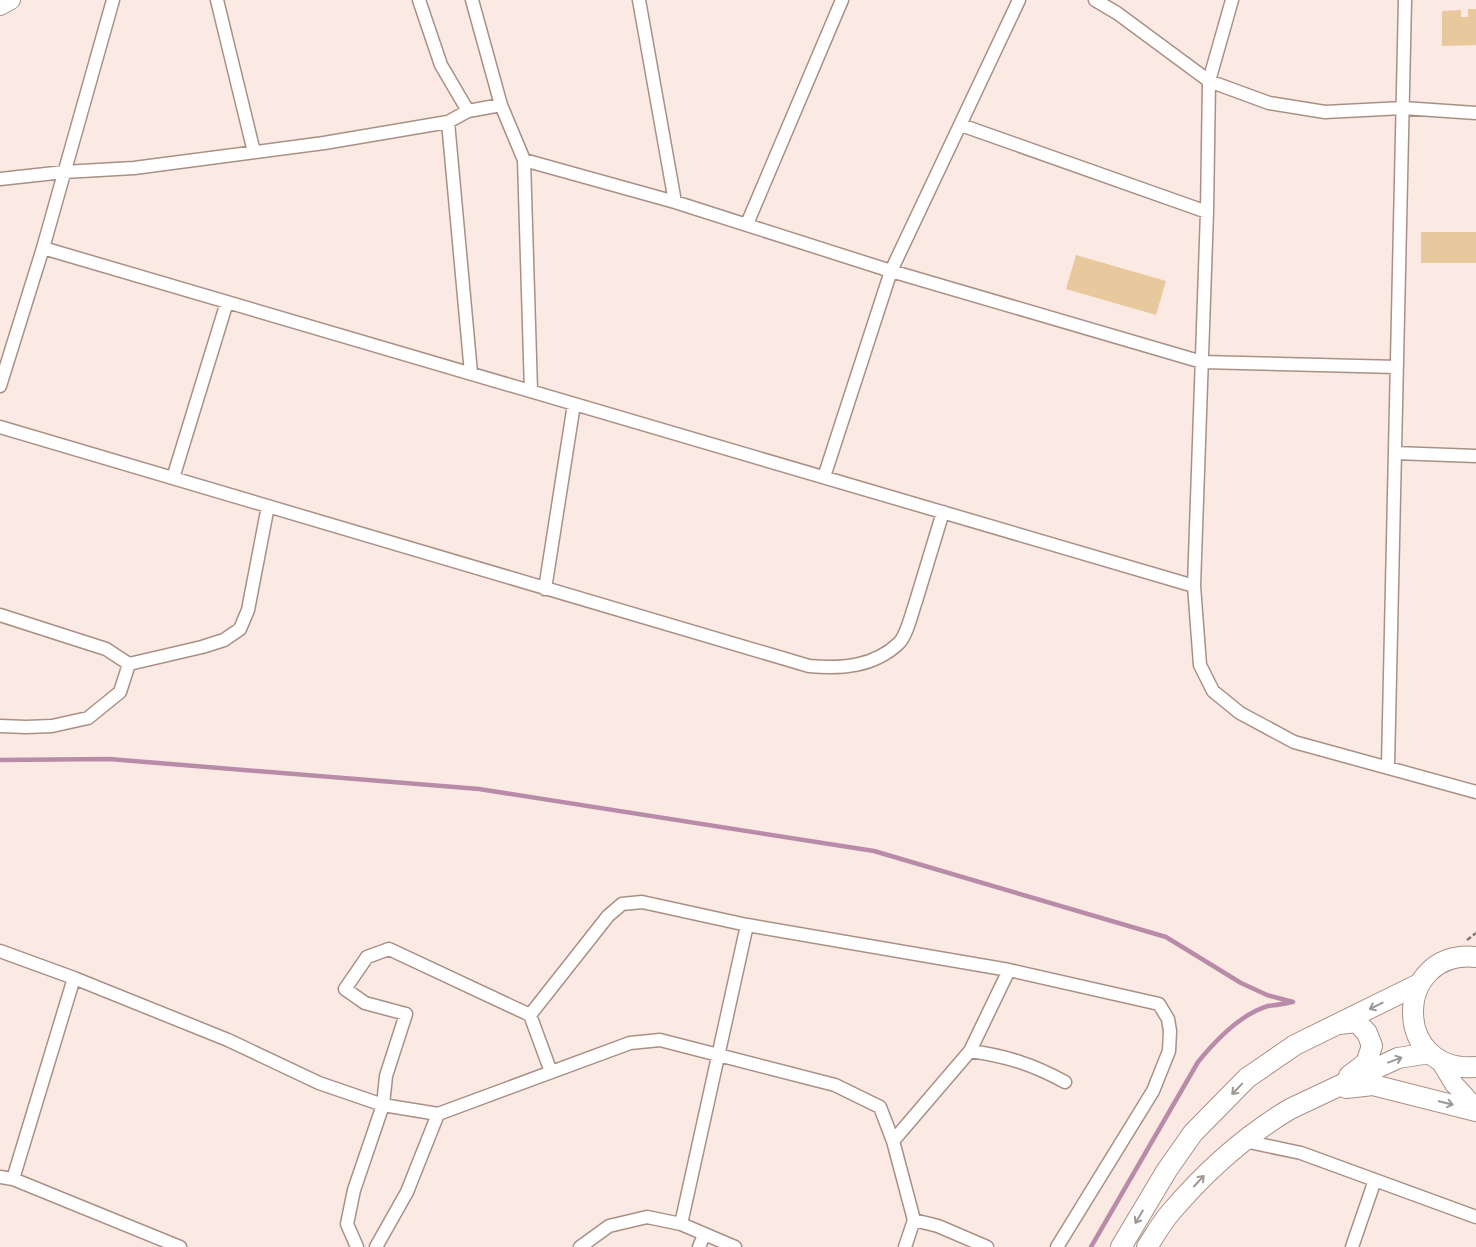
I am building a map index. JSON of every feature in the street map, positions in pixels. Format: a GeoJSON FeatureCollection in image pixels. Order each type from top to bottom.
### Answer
{"type":"FeatureCollection","features":[{"type":"Feature","properties":{"kind":"main road"},"geometry":{"type":"LineString","coordinates":[[0,6],[11,0]]}},
{"type":"Feature","properties":{"kind":"main road"},"geometry":{"type":"LineString","coordinates":[[1472,954],[1446,960],[1431,970],[1420,984],[1413,1002],[1413,1020],[1418,1038],[1476,1110]]}},
{"type":"Feature","properties":{"kind":"main road"},"geometry":{"type":"LineString","coordinates":[[1121,1247],[1167,1170],[1200,1126],[1248,1078],[1295,1045],[1420,984]]}},
{"type":"Feature","properties":{"kind":"main road"},"geometry":{"type":"LineString","coordinates":[[1330,1090],[1366,1063],[1372,1046],[1367,1033],[1357,1022],[1338,1024]]}},
{"type":"Feature","properties":{"kind":"main road"},"geometry":{"type":"LineString","coordinates":[[1148,1247],[1170,1213],[1205,1175],[1244,1141],[1290,1109],[1398,1058],[1434,1056],[1445,1063],[1463,1068],[1476,1067]]}},
{"type":"Feature","properties":{"kind":"main road"},"geometry":{"type":"LineString","coordinates":[[1330,1090],[1373,1085],[1476,1110]]}},
{"type":"Feature","properties":{"kind":"street"},"geometry":{"type":"LineString","coordinates":[[0,386],[44,248],[113,0]]}},
{"type":"Feature","properties":{"kind":"street"},"geometry":{"type":"LineString","coordinates":[[217,0],[254,152]]}},
{"type":"Feature","properties":{"kind":"street"},"geometry":{"type":"LineString","coordinates":[[419,0],[441,65],[468,111]]}},
{"type":"Feature","properties":{"kind":"street"},"geometry":{"type":"LineString","coordinates":[[472,0],[501,104],[524,160],[531,391]]}},
{"type":"Feature","properties":{"kind":"street"},"geometry":{"type":"LineString","coordinates":[[747,224],[842,0]]}},
{"type":"Feature","properties":{"kind":"street"},"geometry":{"type":"LineString","coordinates":[[824,477],[891,271],[1019,0]]}},
{"type":"Feature","properties":{"kind":"street"},"geometry":{"type":"LineString","coordinates":[[1094,0],[1117,13],[1209,81],[1269,103],[1325,112],[1404,108],[1476,113]]}},
{"type":"Feature","properties":{"kind":"street"},"geometry":{"type":"LineString","coordinates":[[1232,0],[1209,81],[1207,212],[1194,586],[1200,665],[1213,690],[1240,713],[1294,742],[1388,766],[1476,792]]}},
{"type":"Feature","properties":{"kind":"street"},"geometry":{"type":"LineString","coordinates":[[1388,766],[1405,0]]}},
{"type":"Feature","properties":{"kind":"street"},"geometry":{"type":"LineString","coordinates":[[642,3],[675,202]]}},
{"type":"Feature","properties":{"kind":"street"},"geometry":{"type":"LineString","coordinates":[[0,179],[64,172],[134,168],[324,143],[448,122],[468,111],[501,104]]}},
{"type":"Feature","properties":{"kind":"street"},"geometry":{"type":"LineString","coordinates":[[448,122],[471,373]]}},
{"type":"Feature","properties":{"kind":"street"},"geometry":{"type":"LineString","coordinates":[[961,125],[1207,212]]}},
{"type":"Feature","properties":{"kind":"street"},"geometry":{"type":"LineString","coordinates":[[524,160],[675,202],[891,271],[1202,362],[1397,367]]}},
{"type":"Feature","properties":{"kind":"street"},"geometry":{"type":"LineString","coordinates":[[44,248],[1194,586]]}},
{"type":"Feature","properties":{"kind":"street"},"geometry":{"type":"LineString","coordinates":[[173,478],[227,302]]}},
{"type":"Feature","properties":{"kind":"street"},"geometry":{"type":"LineString","coordinates":[[544,588],[574,404]]}},
{"type":"Feature","properties":{"kind":"street"},"geometry":{"type":"LineString","coordinates":[[0,427],[808,666],[833,668],[858,666],[881,656],[900,642],[909,624],[943,512]]}},
{"type":"Feature","properties":{"kind":"street"},"geometry":{"type":"LineString","coordinates":[[1395,452],[1476,456]]}},
{"type":"Feature","properties":{"kind":"street"},"geometry":{"type":"LineString","coordinates":[[0,615],[106,649],[129,664],[224,640],[240,629],[248,610],[268,506]]}},
{"type":"Feature","properties":{"kind":"street"},"geometry":{"type":"LineString","coordinates":[[0,726],[52,726],[88,718],[120,692],[129,664]]}},
{"type":"Feature","properties":{"kind":"street"},"geometry":{"type":"LineString","coordinates":[[530,1016],[608,916],[622,904],[642,902],[747,925],[1009,970],[1159,1004],[1168,1019],[1169,1051],[1153,1091],[1057,1247]]}},
{"type":"Feature","properties":{"kind":"street"},"geometry":{"type":"LineString","coordinates":[[681,1224],[747,925]]}},
{"type":"Feature","properties":{"kind":"street"},"geometry":{"type":"LineString","coordinates":[[356,1247],[347,1224],[354,1190],[383,1105],[386,1076],[406,1014],[365,1003],[345,989],[367,957],[389,949],[530,1016],[551,1072]]}},
{"type":"Feature","properties":{"kind":"street"},"geometry":{"type":"LineString","coordinates":[[0,951],[74,978],[228,1040],[319,1084],[383,1105],[438,1114],[630,1043],[660,1040],[835,1085],[880,1106],[893,1141],[914,1220],[905,1247]]}},
{"type":"Feature","properties":{"kind":"street"},"geometry":{"type":"LineString","coordinates":[[893,1141],[970,1051],[1009,970]]}},
{"type":"Feature","properties":{"kind":"street"},"geometry":{"type":"LineString","coordinates":[[13,1179],[74,978]]}},
{"type":"Feature","properties":{"kind":"street"},"geometry":{"type":"LineString","coordinates":[[970,1051],[1002,1056],[1042,1069],[1064,1082]]}},
{"type":"Feature","properties":{"kind":"street"},"geometry":{"type":"LineString","coordinates":[[376,1247],[407,1192],[438,1114]]}},
{"type":"Feature","properties":{"kind":"street"},"geometry":{"type":"LineString","coordinates":[[1244,1141],[1301,1153],[1476,1217]]}},
{"type":"Feature","properties":{"kind":"street"},"geometry":{"type":"LineString","coordinates":[[0,1177],[13,1179],[180,1247]]}},
{"type":"Feature","properties":{"kind":"street"},"geometry":{"type":"LineString","coordinates":[[1352,1247],[1375,1180]]}},
{"type":"Feature","properties":{"kind":"street"},"geometry":{"type":"LineString","coordinates":[[580,1247],[609,1226],[647,1217],[681,1224],[735,1247]]}},
{"type":"Feature","properties":{"kind":"street"},"geometry":{"type":"LineString","coordinates":[[914,1220],[938,1226],[987,1247]]}},
{"type":"Feature","properties":{"kind":"street"},"geometry":{"type":"LineString","coordinates":[[699,1247],[704,1234]]}},
{"type":"Feature","properties":{"kind":"building"},"geometry":{"type":"Polygon","coordinates":[[[1468,9],[1476,9],[1476,45],[1442,46],[1442,11],[1461,10],[1461,17],[1468,17],[1468,9]]]}},
{"type":"Feature","properties":{"kind":"building"},"geometry":{"type":"Polygon","coordinates":[[[1421,232],[1476,232],[1476,263],[1421,263],[1421,232]]]}},
{"type":"Feature","properties":{"kind":"building"},"geometry":{"type":"Polygon","coordinates":[[[1076,255],[1166,281],[1156,315],[1066,289],[1076,255]]]}},
{"type":"Feature","properties":{"kind":"waterway"},"geometry":{"type":"LineString","coordinates":[[0,760],[109,759],[479,789],[874,851],[1166,937],[1241,983],[1267,995],[1293,1002]]}},
{"type":"Feature","properties":{"kind":"waterway"},"geometry":{"type":"LineString","coordinates":[[1091,1247],[1198,1062],[1220,1037],[1248,1015],[1268,1006],[1292,1002]]}}]}
